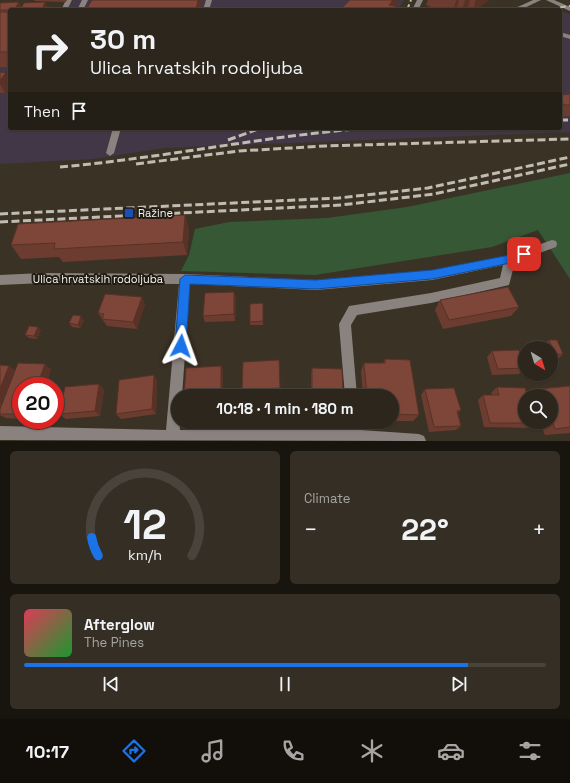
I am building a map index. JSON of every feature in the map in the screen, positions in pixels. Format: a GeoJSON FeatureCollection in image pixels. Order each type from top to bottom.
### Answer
{"type":"FeatureCollection","features":[{"type":"Feature","properties":{"kind":"street"},"geometry":{"type":"LineString","coordinates":[[519,8],[538,0]]}},
{"type":"Feature","properties":{"kind":"street"},"geometry":{"type":"LineString","coordinates":[[549,0],[570,9]]}},
{"type":"Feature","properties":{"kind":"street"},"geometry":{"type":"LineString","coordinates":[[110,153],[116,130]]}},
{"type":"Feature","properties":{"kind":"street","name":"Ulica hrvatskih rodoljuba"},"geometry":{"type":"LineString","coordinates":[[0,280],[42,278],[185,279],[316,285],[432,274],[510,259],[552,244]]}},
{"type":"Feature","properties":{"kind":"street"},"geometry":{"type":"LineString","coordinates":[[350,389],[345,324],[353,310],[431,298],[505,282],[510,259]]}},
{"type":"Feature","properties":{"kind":"street"},"geometry":{"type":"LineString","coordinates":[[172,439],[185,279]]}},
{"type":"Feature","properties":{"kind":"street"},"geometry":{"type":"LineString","coordinates":[[354,429],[355,439]]}},
{"type":"Feature","properties":{"kind":"street"},"geometry":{"type":"LineString","coordinates":[[0,433],[172,439],[355,439],[419,441]]}},
{"type":"Feature","properties":{"kind":"shaded area"},"geometry":{"type":"Polygon","coordinates":[[[73,0],[404,0],[399,8],[68,8],[73,0]]]}},
{"type":"Feature","properties":{"kind":"shaded area"},"geometry":{"type":"Polygon","coordinates":[[[562,12],[570,14],[570,132],[165,148],[93,159],[0,164],[0,25],[8,25],[8,130],[562,130],[562,12]]]}},
{"type":"Feature","properties":{"kind":"green space"},"geometry":{"type":"Polygon","coordinates":[[[570,173],[570,279],[538,230],[492,247],[315,275],[181,271],[189,255],[195,229],[229,222],[327,218],[407,207],[570,173]]]}},
{"type":"Feature","properties":{"kind":"building"},"geometry":{"type":"Polygon","coordinates":[[[92,0],[198,0],[196,8],[87,8],[92,0]]]}},
{"type":"Feature","properties":{"kind":"building"},"geometry":{"type":"Polygon","coordinates":[[[350,0],[393,0],[389,5],[395,6],[394,8],[342,8],[350,0]]]}},
{"type":"Feature","properties":{"kind":"building"},"geometry":{"type":"Polygon","coordinates":[[[19,2],[15,8],[8,8],[8,10],[0,10],[0,3],[19,2]]]}},
{"type":"Feature","properties":{"kind":"building"},"geometry":{"type":"Polygon","coordinates":[[[45,2],[43,7],[51,7],[21,8],[24,3],[45,2]]]}},
{"type":"Feature","properties":{"kind":"building"},"geometry":{"type":"Polygon","coordinates":[[[0,12],[8,12],[8,51],[0,52],[0,12]]]}},
{"type":"Feature","properties":{"kind":"building"},"geometry":{"type":"Polygon","coordinates":[[[0,72],[6,73],[0,80],[0,72]]]}},
{"type":"Feature","properties":{"kind":"building"},"geometry":{"type":"Polygon","coordinates":[[[570,94],[570,105],[564,105],[562,102],[562,95],[570,94]]]}},
{"type":"Feature","properties":{"kind":"building"},"geometry":{"type":"Polygon","coordinates":[[[185,215],[183,242],[54,249],[55,243],[11,245],[18,224],[185,215]]]}},
{"type":"Feature","properties":{"kind":"building"},"geometry":{"type":"Polygon","coordinates":[[[508,287],[519,307],[449,320],[440,300],[508,287]]]}},
{"type":"Feature","properties":{"kind":"building"},"geometry":{"type":"Polygon","coordinates":[[[234,292],[234,314],[203,316],[205,293],[234,292]]]}},
{"type":"Feature","properties":{"kind":"building"},"geometry":{"type":"Polygon","coordinates":[[[105,294],[142,297],[133,322],[102,319],[104,314],[98,313],[105,294]]]}},
{"type":"Feature","properties":{"kind":"building"},"geometry":{"type":"Polygon","coordinates":[[[263,303],[263,321],[250,322],[250,304],[263,303]]]}},
{"type":"Feature","properties":{"kind":"building"},"geometry":{"type":"Polygon","coordinates":[[[73,315],[81,316],[78,325],[69,323],[73,315]]]}},
{"type":"Feature","properties":{"kind":"building"},"geometry":{"type":"Polygon","coordinates":[[[29,326],[38,327],[34,336],[25,335],[29,326]]]}},
{"type":"Feature","properties":{"kind":"building"},"geometry":{"type":"Polygon","coordinates":[[[558,342],[563,354],[558,354],[558,342]]]}},
{"type":"Feature","properties":{"kind":"building"},"geometry":{"type":"Polygon","coordinates":[[[518,350],[518,368],[498,369],[492,351],[518,350]]]}},
{"type":"Feature","properties":{"kind":"building"},"geometry":{"type":"Polygon","coordinates":[[[385,359],[410,360],[419,415],[399,414],[399,389],[366,389],[364,363],[385,363],[385,359]]]}},
{"type":"Feature","properties":{"kind":"building"},"geometry":{"type":"Polygon","coordinates":[[[279,360],[280,388],[242,389],[243,362],[279,360]]]}},
{"type":"Feature","properties":{"kind":"building"},"geometry":{"type":"Polygon","coordinates":[[[18,363],[45,364],[40,377],[13,377],[18,363]]]}},
{"type":"Feature","properties":{"kind":"building"},"geometry":{"type":"Polygon","coordinates":[[[0,365],[9,366],[0,389],[0,365]]]}},
{"type":"Feature","properties":{"kind":"building"},"geometry":{"type":"Polygon","coordinates":[[[221,366],[221,389],[184,389],[186,368],[221,366]]]}},
{"type":"Feature","properties":{"kind":"building"},"geometry":{"type":"Polygon","coordinates":[[[312,368],[342,369],[343,389],[312,389],[312,368]]]}},
{"type":"Feature","properties":{"kind":"building"},"geometry":{"type":"Polygon","coordinates":[[[154,375],[152,409],[116,414],[119,380],[154,375]]]}},
{"type":"Feature","properties":{"kind":"building"},"geometry":{"type":"Polygon","coordinates":[[[12,378],[12,414],[0,414],[0,409],[12,378]]]}},
{"type":"Feature","properties":{"kind":"building"},"geometry":{"type":"Polygon","coordinates":[[[99,384],[95,411],[64,414],[65,387],[99,384]]]}},
{"type":"Feature","properties":{"kind":"building"},"geometry":{"type":"Polygon","coordinates":[[[570,386],[570,427],[558,429],[558,389],[539,389],[570,386]]]}},
{"type":"Feature","properties":{"kind":"building"},"geometry":{"type":"Polygon","coordinates":[[[497,387],[525,388],[518,389],[518,423],[490,423],[483,395],[499,395],[497,387]]]}},
{"type":"Feature","properties":{"kind":"building"},"geometry":{"type":"Polygon","coordinates":[[[454,388],[461,410],[457,411],[461,426],[434,427],[425,389],[454,388]]]}},
{"type":"Feature","properties":{"kind":"railway"},"geometry":{"type":"LineString","coordinates":[[408,8],[411,0]]}},
{"type":"Feature","properties":{"kind":"railway"},"geometry":{"type":"LineString","coordinates":[[556,8],[570,6]]}},
{"type":"Feature","properties":{"kind":"railway"},"geometry":{"type":"LineString","coordinates":[[562,120],[570,120]]}},
{"type":"Feature","properties":{"kind":"railway"},"geometry":{"type":"LineString","coordinates":[[228,140],[256,130]]}},
{"type":"Feature","properties":{"kind":"railway"},"geometry":{"type":"LineString","coordinates":[[60,167],[137,158],[291,136],[348,130]]}},
{"type":"Feature","properties":{"kind":"railway"},"geometry":{"type":"LineString","coordinates":[[136,164],[239,151],[325,146],[570,139]]}},
{"type":"Feature","properties":{"kind":"railway"},"geometry":{"type":"LineString","coordinates":[[0,214],[339,198],[428,188],[570,157]]}},
{"type":"Feature","properties":{"kind":"railway"},"geometry":{"type":"LineString","coordinates":[[0,222],[341,205],[434,194],[570,164]]}},
{"type":"Feature","properties":{"kind":"place","name":"Ražine"},"geometry":{"type":"Point","coordinates":[129,213]}},
{"type":"Feature","properties":{"kind":"route"},"geometry":{"type":"LineString","coordinates":[[181,346],[185,279],[316,285],[432,274],[510,259],[524,254]]}}]}
